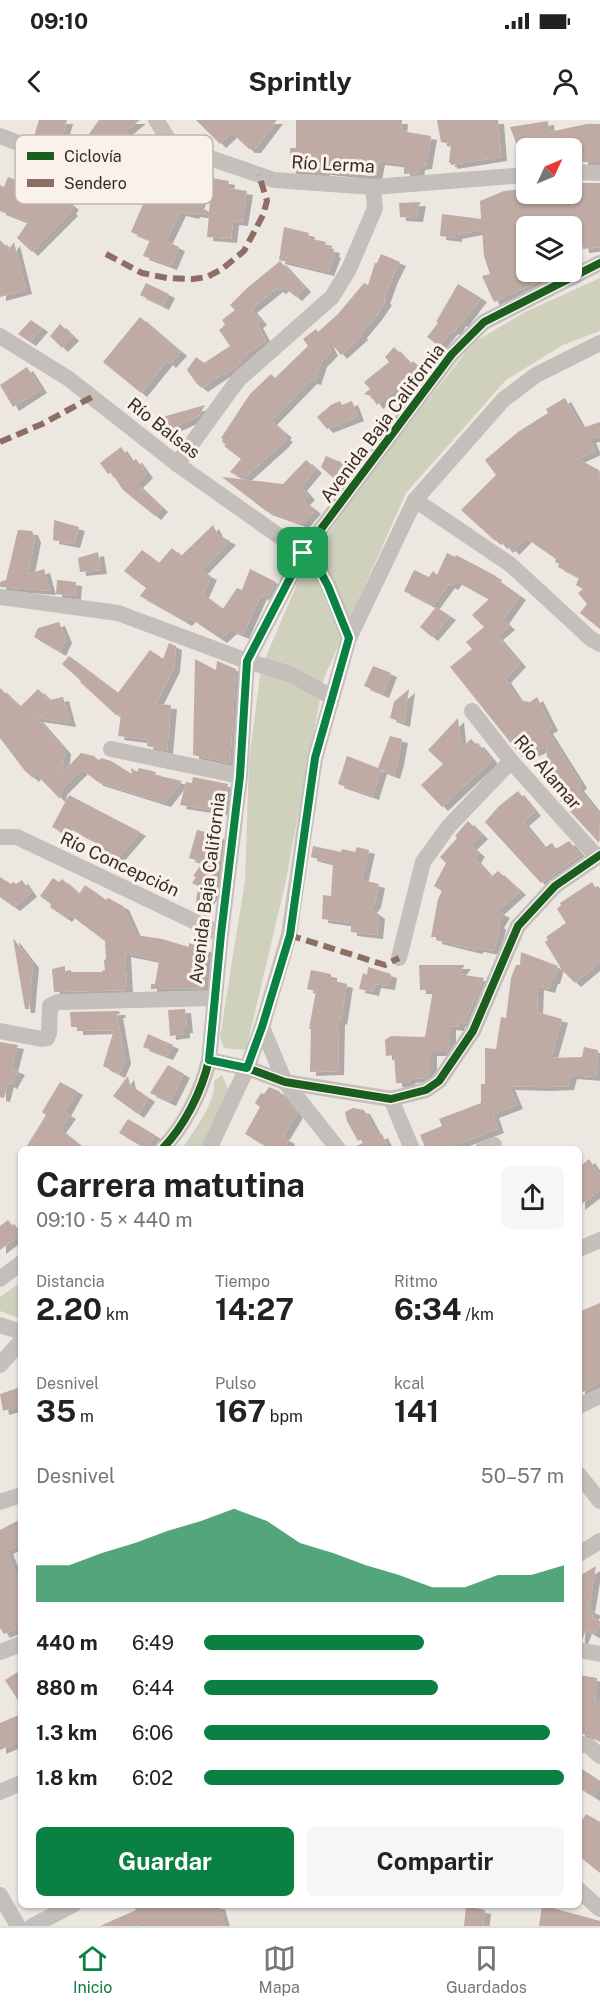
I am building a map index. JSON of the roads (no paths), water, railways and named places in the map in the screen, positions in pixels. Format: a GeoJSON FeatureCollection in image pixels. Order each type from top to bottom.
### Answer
{"type":"FeatureCollection","features":[{"type":"Feature","properties":{"kind":"street"},"geometry":{"type":"LineString","coordinates":[[156,120],[166,135]]}},
{"type":"Feature","properties":{"kind":"street"},"geometry":{"type":"LineString","coordinates":[[0,136],[15,141]]}},
{"type":"Feature","properties":{"kind":"street","name":"Río Lerma"},"geometry":{"type":"LineString","coordinates":[[213,159],[274,180],[373,187],[516,176]]}},
{"type":"Feature","properties":{"kind":"street"},"geometry":{"type":"LineString","coordinates":[[582,172],[600,173]]}},
{"type":"Feature","properties":{"kind":"street"},"geometry":{"type":"LineString","coordinates":[[177,464],[238,380],[332,297],[349,269],[375,208],[373,187]]}},
{"type":"Feature","properties":{"kind":"street","name":"Avenida Baja California"},"geometry":{"type":"LineString","coordinates":[[165,1146],[187,1113],[205,1076],[209,1060],[240,776],[247,661],[303,553],[452,354],[484,321],[600,263]]}},
{"type":"Feature","properties":{"kind":"street","name":"Río Balsas"},"geometry":{"type":"LineString","coordinates":[[0,336],[69,380],[177,464],[303,553],[318,567],[349,638]]}},
{"type":"Feature","properties":{"kind":"street"},"geometry":{"type":"LineString","coordinates":[[210,1146],[247,1068],[290,935],[315,758],[349,638],[415,500],[503,400],[536,375],[600,343]]}},
{"type":"Feature","properties":{"kind":"street"},"geometry":{"type":"LineString","coordinates":[[415,500],[511,565],[591,639],[600,644]]}},
{"type":"Feature","properties":{"kind":"street"},"geometry":{"type":"LineString","coordinates":[[0,597],[118,613],[247,661],[290,674],[332,697]]}},
{"type":"Feature","properties":{"kind":"street","name":"Río Alamar"},"geometry":{"type":"LineString","coordinates":[[471,711],[512,761],[598,856]]}},
{"type":"Feature","properties":{"kind":"street"},"geometry":{"type":"LineString","coordinates":[[111,749],[240,776]]}},
{"type":"Feature","properties":{"kind":"street"},"geometry":{"type":"LineString","coordinates":[[399,958],[423,862],[449,826],[512,761]]}},
{"type":"Feature","properties":{"kind":"street","name":"Río Concepción"},"geometry":{"type":"LineString","coordinates":[[0,837],[17,837],[221,934]]}},
{"type":"Feature","properties":{"kind":"street"},"geometry":{"type":"LineString","coordinates":[[209,1060],[247,1068],[285,1082],[391,1099],[426,1090],[439,1081],[474,1031],[518,926],[555,886],[598,856]]}},
{"type":"Feature","properties":{"kind":"street"},"geometry":{"type":"LineString","coordinates":[[0,1031],[47,1038],[50,1033],[50,1006],[58,1002],[214,998]]}},
{"type":"Feature","properties":{"kind":"street"},"geometry":{"type":"LineString","coordinates":[[262,1027],[285,1082],[336,1146]]}},
{"type":"Feature","properties":{"kind":"street"},"geometry":{"type":"LineString","coordinates":[[391,1099],[411,1146]]}},
{"type":"Feature","properties":{"kind":"street"},"geometry":{"type":"LineString","coordinates":[[582,1248],[600,1240]]}},
{"type":"Feature","properties":{"kind":"street"},"geometry":{"type":"LineString","coordinates":[[0,1279],[18,1265]]}},
{"type":"Feature","properties":{"kind":"street"},"geometry":{"type":"LineString","coordinates":[[0,1325],[18,1331]]}},
{"type":"Feature","properties":{"kind":"street"},"geometry":{"type":"LineString","coordinates":[[9,1359],[18,1346]]}},
{"type":"Feature","properties":{"kind":"street"},"geometry":{"type":"LineString","coordinates":[[582,1405],[600,1396]]}},
{"type":"Feature","properties":{"kind":"street"},"geometry":{"type":"LineString","coordinates":[[582,1479],[600,1501]]}},
{"type":"Feature","properties":{"kind":"street"},"geometry":{"type":"LineString","coordinates":[[0,1502],[18,1496]]}},
{"type":"Feature","properties":{"kind":"street"},"geometry":{"type":"LineString","coordinates":[[582,1552],[600,1541]]}},
{"type":"Feature","properties":{"kind":"street"},"geometry":{"type":"LineString","coordinates":[[0,1652],[18,1645]]}},
{"type":"Feature","properties":{"kind":"street"},"geometry":{"type":"LineString","coordinates":[[582,1651],[600,1654]]}},
{"type":"Feature","properties":{"kind":"street"},"geometry":{"type":"LineString","coordinates":[[582,1744],[590,1747],[600,1756]]}},
{"type":"Feature","properties":{"kind":"street"},"geometry":{"type":"LineString","coordinates":[[0,1792],[18,1784]]}},
{"type":"Feature","properties":{"kind":"street"},"geometry":{"type":"LineString","coordinates":[[582,1893],[600,1909]]}},
{"type":"Feature","properties":{"kind":"street"},"geometry":{"type":"LineString","coordinates":[[0,1895],[18,1926]]}},
{"type":"Feature","properties":{"kind":"street"},"geometry":{"type":"LineString","coordinates":[[32,1926],[67,1908]]}}]}
